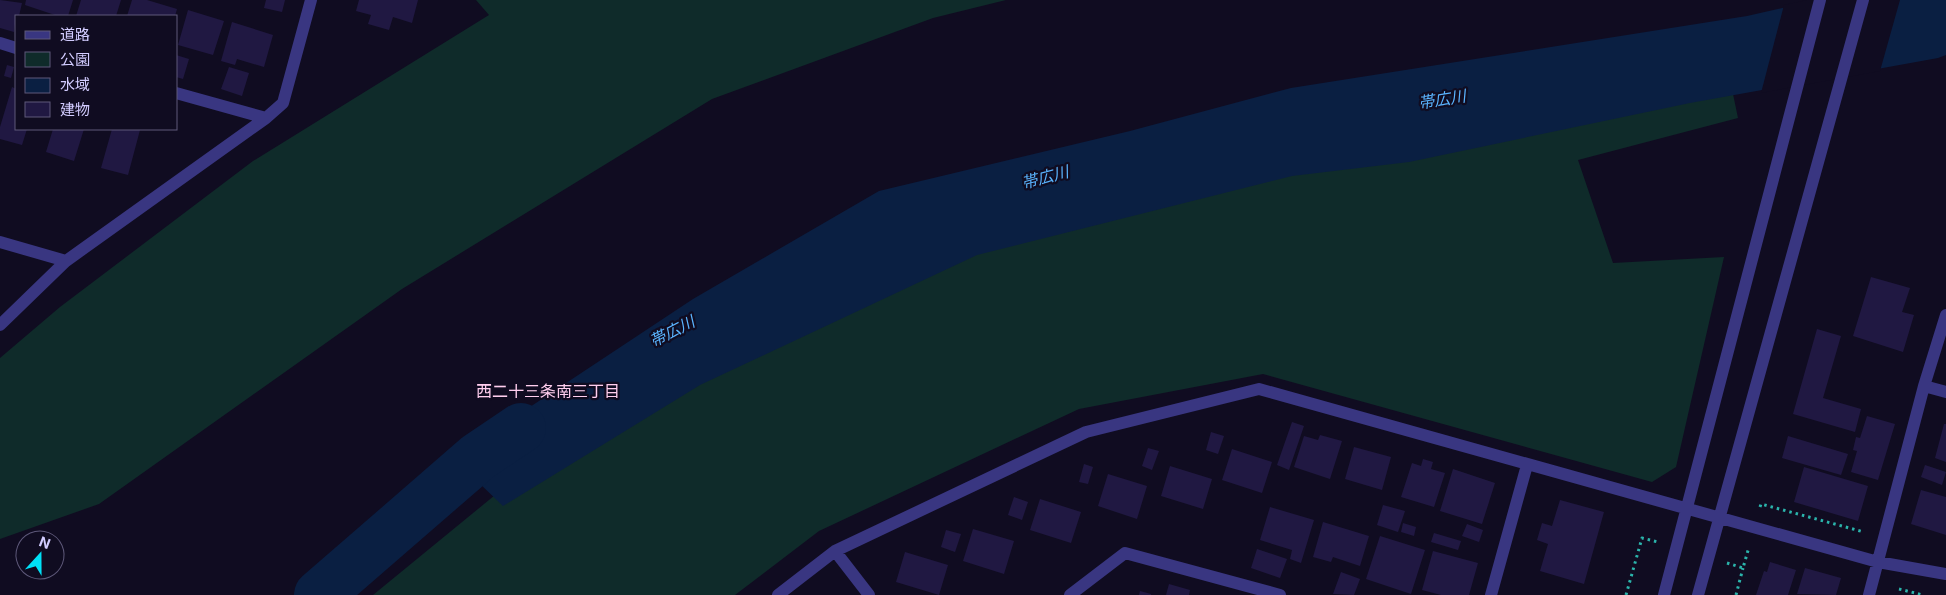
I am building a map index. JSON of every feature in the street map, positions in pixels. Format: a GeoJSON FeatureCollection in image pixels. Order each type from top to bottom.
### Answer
{"type":"FeatureCollection","features":[{"type":"Feature","properties":{"kind":"street"},"geometry":{"type":"LineString","coordinates":[[0,325],[66,261],[266,118],[283,103],[311,0]]}},
{"type":"Feature","properties":{"kind":"street"},"geometry":{"type":"LineString","coordinates":[[1664,595],[1820,0]]}},
{"type":"Feature","properties":{"kind":"street"},"geometry":{"type":"LineString","coordinates":[[1698,595],[1863,0]]}},
{"type":"Feature","properties":{"kind":"street"},"geometry":{"type":"LineString","coordinates":[[0,43],[15,48]]}},
{"type":"Feature","properties":{"kind":"street"},"geometry":{"type":"LineString","coordinates":[[178,94],[266,118]]}},
{"type":"Feature","properties":{"kind":"street"},"geometry":{"type":"LineString","coordinates":[[0,242],[66,261]]}},
{"type":"Feature","properties":{"kind":"street"},"geometry":{"type":"LineString","coordinates":[[1869,595],[1924,386],[1946,315]]}},
{"type":"Feature","properties":{"kind":"street"},"geometry":{"type":"LineString","coordinates":[[1924,386],[1946,392]]}},
{"type":"Feature","properties":{"kind":"street"},"geometry":{"type":"LineString","coordinates":[[778,595],[835,551],[1086,432],[1260,390],[1527,465],[1719,516],[1878,562],[1946,574]]}},
{"type":"Feature","properties":{"kind":"street"},"geometry":{"type":"LineString","coordinates":[[1491,595],[1527,465]]}},
{"type":"Feature","properties":{"kind":"street"},"geometry":{"type":"LineString","coordinates":[[835,551],[869,595]]}},
{"type":"Feature","properties":{"kind":"street"},"geometry":{"type":"LineString","coordinates":[[1070,595],[1125,553],[1280,595]]}},
{"type":"Feature","properties":{"kind":"path"},"geometry":{"type":"LineString","coordinates":[[1626,595],[1642,538],[1677,548]]}},
{"type":"Feature","properties":{"kind":"path"},"geometry":{"type":"LineString","coordinates":[[1736,595],[1744,568]]}},
{"type":"Feature","properties":{"kind":"green space"},"geometry":{"type":"Polygon","coordinates":[[[476,0],[1006,0],[933,18],[712,99],[402,289],[99,504],[25,530],[15,530],[15,534],[0,539],[0,358],[60,307],[253,161],[489,15],[476,0]]]}},
{"type":"Feature","properties":{"kind":"green space"},"geometry":{"type":"Polygon","coordinates":[[[1728,70],[1738,118],[1578,160],[1613,263],[1724,257],[1676,467],[1652,482],[1263,374],[1079,409],[819,531],[735,595],[373,595],[539,459],[930,249],[1728,70]]]}},
{"type":"Feature","properties":{"kind":"water"},"geometry":{"type":"Polygon","coordinates":[[[1818,0],[1946,0],[1946,55],[1690,103],[1409,162],[1292,176],[977,255],[700,385],[503,506],[453,458],[693,299],[879,191],[1130,131],[1291,88],[1747,16],[1818,0]]]}},
{"type":"Feature","properties":{"kind":"pier"},"geometry":{"type":"Polygon","coordinates":[[[1807,0],[1900,0],[1880,71],[1761,93],[1784,5],[1807,0]]]}},
{"type":"Feature","properties":{"kind":"building"},"geometry":{"type":"Polygon","coordinates":[[[0,0],[22,3],[19,15],[15,15],[14,32],[0,28],[0,0]]]}},
{"type":"Feature","properties":{"kind":"building"},"geometry":{"type":"Polygon","coordinates":[[[26,0],[73,0],[68,15],[55,15],[25,5],[26,0]]]}},
{"type":"Feature","properties":{"kind":"building"},"geometry":{"type":"Polygon","coordinates":[[[81,0],[121,0],[116,15],[76,15],[81,0]]]}},
{"type":"Feature","properties":{"kind":"building"},"geometry":{"type":"Polygon","coordinates":[[[132,0],[147,0],[177,9],[175,15],[127,15],[132,0]]]}},
{"type":"Feature","properties":{"kind":"building"},"geometry":{"type":"Polygon","coordinates":[[[266,0],[285,0],[282,12],[264,8],[266,0]]]}},
{"type":"Feature","properties":{"kind":"building"},"geometry":{"type":"Polygon","coordinates":[[[359,0],[418,0],[412,23],[393,17],[389,30],[368,24],[371,15],[356,11],[359,0]]]}},
{"type":"Feature","properties":{"kind":"building"},"geometry":{"type":"Polygon","coordinates":[[[188,10],[224,21],[213,55],[178,45],[188,10]]]}},
{"type":"Feature","properties":{"kind":"building"},"geometry":{"type":"Polygon","coordinates":[[[232,22],[273,35],[264,67],[237,59],[235,65],[221,61],[232,22]]]}},
{"type":"Feature","properties":{"kind":"building"},"geometry":{"type":"Polygon","coordinates":[[[178,56],[189,59],[183,79],[178,78],[178,56]]]}},
{"type":"Feature","properties":{"kind":"building"},"geometry":{"type":"Polygon","coordinates":[[[7,65],[14,67],[11,78],[4,76],[7,65]]]}},
{"type":"Feature","properties":{"kind":"building"},"geometry":{"type":"Polygon","coordinates":[[[229,67],[249,73],[242,96],[221,89],[229,67]]]}},
{"type":"Feature","properties":{"kind":"building"},"geometry":{"type":"Polygon","coordinates":[[[12,87],[15,88],[15,130],[27,130],[22,145],[0,139],[0,127],[12,87]]]}},
{"type":"Feature","properties":{"kind":"building"},"geometry":{"type":"Polygon","coordinates":[[[53,130],[84,130],[74,161],[46,152],[53,130]]]}},
{"type":"Feature","properties":{"kind":"building"},"geometry":{"type":"Polygon","coordinates":[[[112,130],[140,130],[128,175],[101,168],[112,130]]]}},
{"type":"Feature","properties":{"kind":"building"},"geometry":{"type":"Polygon","coordinates":[[[1871,277],[1910,288],[1902,312],[1914,315],[1903,352],[1853,336],[1871,277]]]}},
{"type":"Feature","properties":{"kind":"building"},"geometry":{"type":"Polygon","coordinates":[[[1817,329],[1841,336],[1823,398],[1861,409],[1855,432],[1793,414],[1817,329]]]}},
{"type":"Feature","properties":{"kind":"building"},"geometry":{"type":"Polygon","coordinates":[[[1867,416],[1895,424],[1878,480],[1851,472],[1857,451],[1853,450],[1856,437],[1860,438],[1867,416]]]}},
{"type":"Feature","properties":{"kind":"building"},"geometry":{"type":"Polygon","coordinates":[[[1292,422],[1304,426],[1289,470],[1277,465],[1292,422]]]}},
{"type":"Feature","properties":{"kind":"building"},"geometry":{"type":"Polygon","coordinates":[[[1944,424],[1946,424],[1946,462],[1935,458],[1944,424]]]}},
{"type":"Feature","properties":{"kind":"building"},"geometry":{"type":"Polygon","coordinates":[[[1211,432],[1224,436],[1218,454],[1206,450],[1211,432]]]}},
{"type":"Feature","properties":{"kind":"building"},"geometry":{"type":"Polygon","coordinates":[[[1320,435],[1342,441],[1330,479],[1294,467],[1304,436],[1318,440],[1320,435]]]}},
{"type":"Feature","properties":{"kind":"building"},"geometry":{"type":"Polygon","coordinates":[[[1788,436],[1848,454],[1841,475],[1782,458],[1788,436]]]}},
{"type":"Feature","properties":{"kind":"building"},"geometry":{"type":"Polygon","coordinates":[[[1354,447],[1391,457],[1382,490],[1345,479],[1354,447]]]}},
{"type":"Feature","properties":{"kind":"building"},"geometry":{"type":"Polygon","coordinates":[[[1148,448],[1159,451],[1152,470],[1142,466],[1148,448]]]}},
{"type":"Feature","properties":{"kind":"building"},"geometry":{"type":"Polygon","coordinates":[[[1232,449],[1272,462],[1262,493],[1222,480],[1232,449]]]}},
{"type":"Feature","properties":{"kind":"building"},"geometry":{"type":"Polygon","coordinates":[[[1423,459],[1433,462],[1431,469],[1445,473],[1434,507],[1401,497],[1412,463],[1421,466],[1423,459]]]}},
{"type":"Feature","properties":{"kind":"building"},"geometry":{"type":"Polygon","coordinates":[[[1084,464],[1093,467],[1088,484],[1079,482],[1084,464]]]}},
{"type":"Feature","properties":{"kind":"building"},"geometry":{"type":"Polygon","coordinates":[[[1925,465],[1946,472],[1942,485],[1921,477],[1925,465]]]}},
{"type":"Feature","properties":{"kind":"building"},"geometry":{"type":"Polygon","coordinates":[[[1170,466],[1212,479],[1203,509],[1161,496],[1170,466]]]}},
{"type":"Feature","properties":{"kind":"building"},"geometry":{"type":"Polygon","coordinates":[[[1804,467],[1868,486],[1858,521],[1794,502],[1804,467]]]}},
{"type":"Feature","properties":{"kind":"building"},"geometry":{"type":"Polygon","coordinates":[[[1453,469],[1495,483],[1482,524],[1440,511],[1453,469]]]}},
{"type":"Feature","properties":{"kind":"building"},"geometry":{"type":"Polygon","coordinates":[[[1108,474],[1147,486],[1137,519],[1098,506],[1108,474]]]}},
{"type":"Feature","properties":{"kind":"building"},"geometry":{"type":"Polygon","coordinates":[[[1921,490],[1946,497],[1946,535],[1911,524],[1921,490]]]}},
{"type":"Feature","properties":{"kind":"building"},"geometry":{"type":"Polygon","coordinates":[[[1014,497],[1028,502],[1022,520],[1008,515],[1014,497]]]}},
{"type":"Feature","properties":{"kind":"building"},"geometry":{"type":"Polygon","coordinates":[[[1040,499],[1081,512],[1071,543],[1030,530],[1040,499]]]}},
{"type":"Feature","properties":{"kind":"building"},"geometry":{"type":"Polygon","coordinates":[[[1560,500],[1604,512],[1584,584],[1540,571],[1548,544],[1537,540],[1542,523],[1552,526],[1560,500]]]}},
{"type":"Feature","properties":{"kind":"building"},"geometry":{"type":"Polygon","coordinates":[[[1383,505],[1405,511],[1398,532],[1377,525],[1383,505]]]}},
{"type":"Feature","properties":{"kind":"building"},"geometry":{"type":"Polygon","coordinates":[[[1270,507],[1314,520],[1301,563],[1290,559],[1292,550],[1260,540],[1270,507]]]}},
{"type":"Feature","properties":{"kind":"building"},"geometry":{"type":"Polygon","coordinates":[[[1323,522],[1369,536],[1360,566],[1333,557],[1331,562],[1313,557],[1323,522]]]}},
{"type":"Feature","properties":{"kind":"building"},"geometry":{"type":"Polygon","coordinates":[[[1403,523],[1416,527],[1414,536],[1401,532],[1403,523]]]}},
{"type":"Feature","properties":{"kind":"building"},"geometry":{"type":"Polygon","coordinates":[[[1467,524],[1483,530],[1479,542],[1462,536],[1467,524]]]}},
{"type":"Feature","properties":{"kind":"building"},"geometry":{"type":"Polygon","coordinates":[[[973,529],[1014,541],[1004,574],[963,561],[973,529]]]}},
{"type":"Feature","properties":{"kind":"building"},"geometry":{"type":"Polygon","coordinates":[[[946,530],[961,534],[955,552],[941,547],[946,530]]]}},
{"type":"Feature","properties":{"kind":"building"},"geometry":{"type":"Polygon","coordinates":[[[1434,533],[1461,541],[1458,550],[1431,542],[1434,533]]]}},
{"type":"Feature","properties":{"kind":"building"},"geometry":{"type":"Polygon","coordinates":[[[1380,536],[1425,550],[1411,594],[1366,579],[1380,536]]]}},
{"type":"Feature","properties":{"kind":"building"},"geometry":{"type":"Polygon","coordinates":[[[1257,549],[1287,559],[1280,578],[1251,568],[1257,549]]]}},
{"type":"Feature","properties":{"kind":"building"},"geometry":{"type":"Polygon","coordinates":[[[1433,551],[1478,563],[1469,595],[1441,595],[1422,590],[1433,551]]]}},
{"type":"Feature","properties":{"kind":"building"},"geometry":{"type":"Polygon","coordinates":[[[905,552],[948,565],[939,595],[896,582],[905,552]]]}},
{"type":"Feature","properties":{"kind":"building"},"geometry":{"type":"Polygon","coordinates":[[[1770,562],[1796,570],[1788,595],[1756,595],[1764,571],[1767,572],[1770,562]]]}},
{"type":"Feature","properties":{"kind":"building"},"geometry":{"type":"Polygon","coordinates":[[[1805,568],[1841,578],[1836,595],[1797,594],[1805,568]]]}},
{"type":"Feature","properties":{"kind":"building"},"geometry":{"type":"Polygon","coordinates":[[[1341,572],[1360,579],[1354,595],[1333,594],[1341,572]]]}},
{"type":"Feature","properties":{"kind":"building"},"geometry":{"type":"Polygon","coordinates":[[[1169,584],[1190,590],[1189,595],[1166,595],[1169,584]]]}},
{"type":"Feature","properties":{"kind":"building"},"geometry":{"type":"Polygon","coordinates":[[[1140,591],[1151,594],[1151,595],[1139,595],[1140,591]]]}},
{"type":"Feature","properties":{"kind":"waterway","name":"帯広川"},"geometry":{"type":"LineString","coordinates":[[319,595],[478,457],[521,428]]}},
{"type":"Feature","properties":{"kind":"district","name":"西二十三条南三丁目"},"geometry":{"type":"Point","coordinates":[548,391]}}]}
